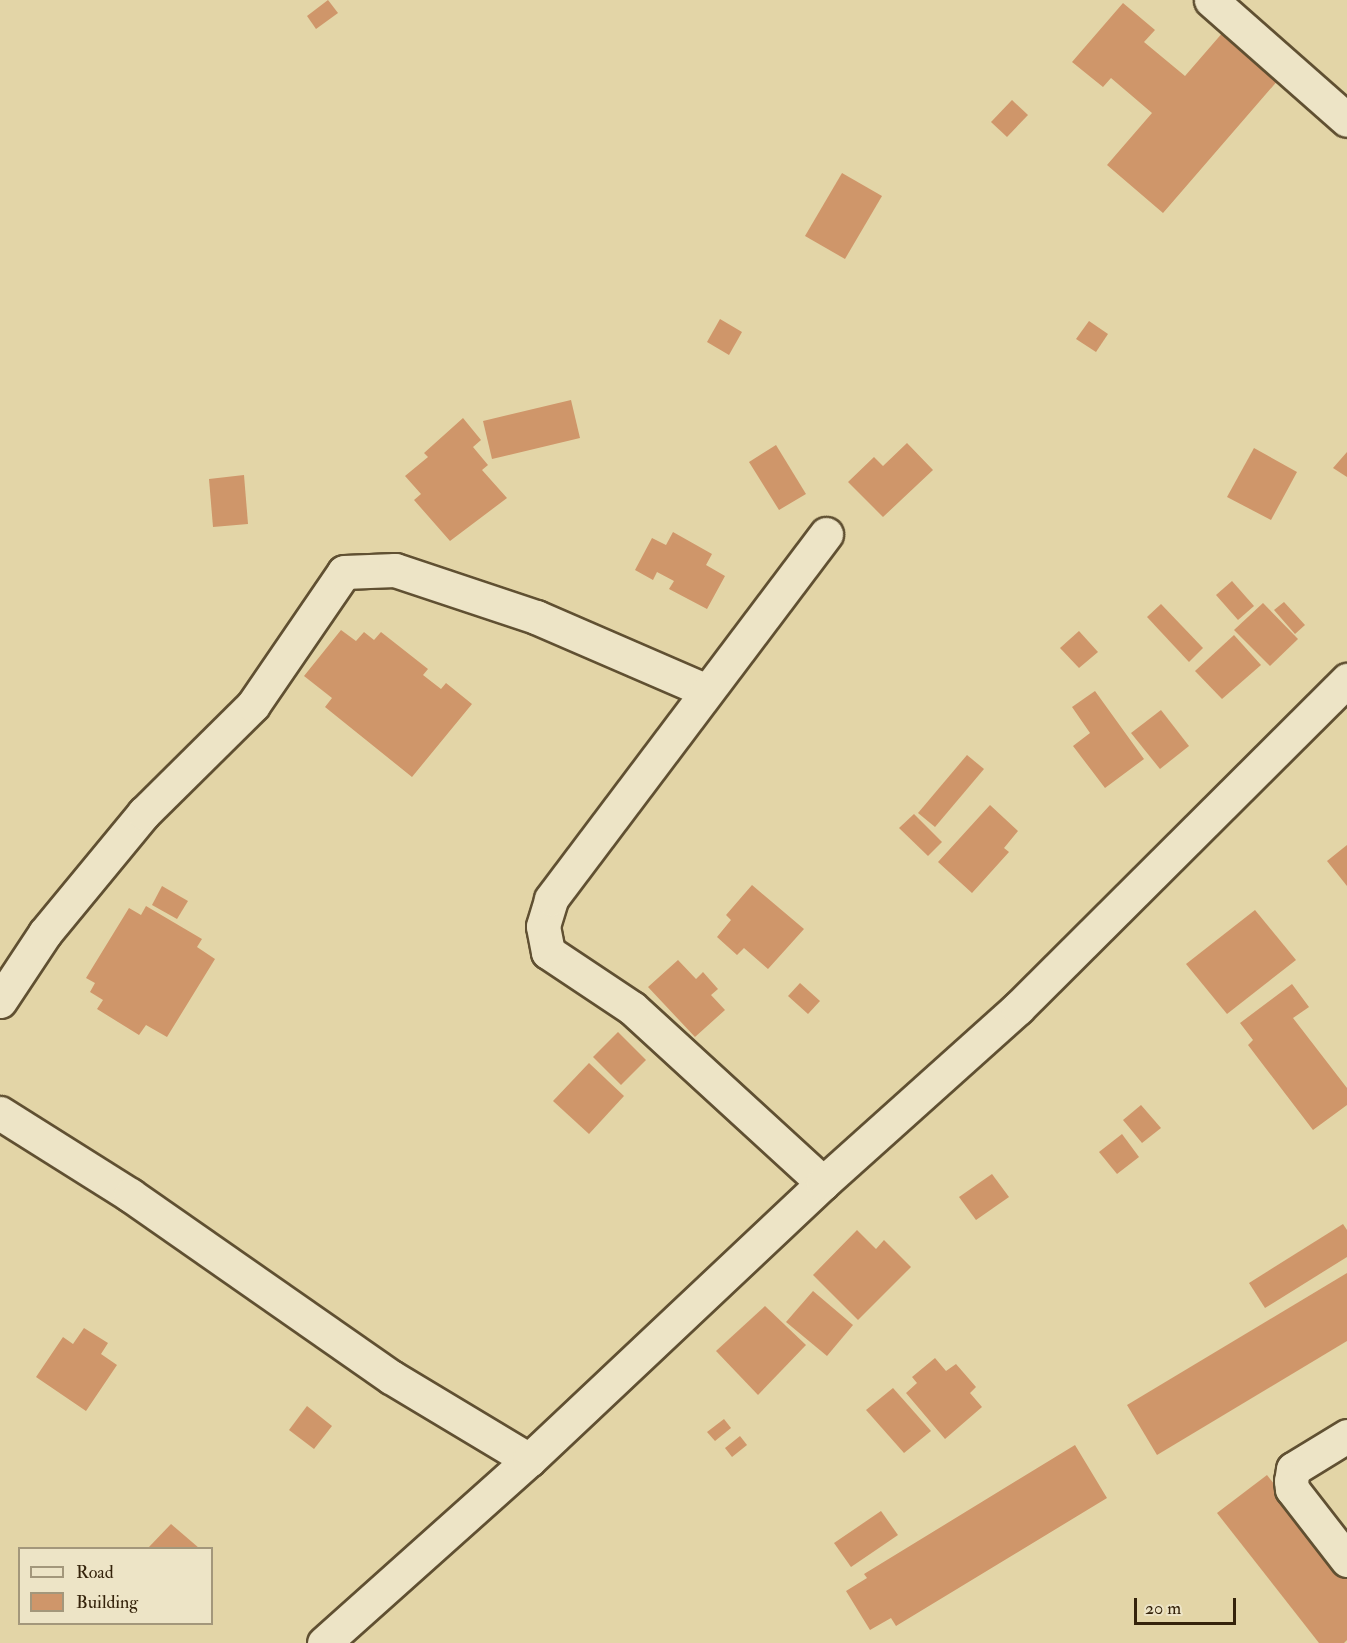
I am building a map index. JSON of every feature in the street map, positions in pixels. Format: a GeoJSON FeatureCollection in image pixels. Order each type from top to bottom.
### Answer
{"type":"FeatureCollection","features":[{"type":"Feature","properties":{"kind":"street"},"geometry":{"type":"LineString","coordinates":[[1211,0],[1347,120]]}},
{"type":"Feature","properties":{"kind":"street"},"geometry":{"type":"LineString","coordinates":[[823,1183],[632,1008],[548,952],[543,926],[551,899],[705,690],[826,534]]}},
{"type":"Feature","properties":{"kind":"street"},"geometry":{"type":"LineString","coordinates":[[0,1001],[45,933],[144,813],[254,705],[344,572],[395,570],[536,617],[705,690]]}},
{"type":"Feature","properties":{"kind":"street"},"geometry":{"type":"LineString","coordinates":[[324,1643],[529,1460],[823,1183],[1018,1008],[1347,680]]}},
{"type":"Feature","properties":{"kind":"street"},"geometry":{"type":"LineString","coordinates":[[0,1113],[130,1195],[391,1377],[529,1460]]}},
{"type":"Feature","properties":{"kind":"street"},"geometry":{"type":"LineString","coordinates":[[1347,1436],[1293,1469],[1291,1481],[1292,1489],[1347,1560]]}},
{"type":"Feature","properties":{"kind":"building"},"geometry":{"type":"Polygon","coordinates":[[[328,0],[338,13],[316,29],[307,16],[328,0]]]}},
{"type":"Feature","properties":{"kind":"building"},"geometry":{"type":"Polygon","coordinates":[[[1123,3],[1155,30],[1144,42],[1185,76],[1224,31],[1279,79],[1163,213],[1107,165],[1152,113],[1111,78],[1103,87],[1072,62],[1123,3]]]}},
{"type":"Feature","properties":{"kind":"building"},"geometry":{"type":"Polygon","coordinates":[[[1012,100],[1028,115],[1007,137],[991,122],[1012,100]]]}},
{"type":"Feature","properties":{"kind":"building"},"geometry":{"type":"Polygon","coordinates":[[[842,173],[882,196],[845,259],[805,236],[842,173]]]}},
{"type":"Feature","properties":{"kind":"building"},"geometry":{"type":"Polygon","coordinates":[[[720,319],[742,332],[729,355],[707,342],[720,319]]]}},
{"type":"Feature","properties":{"kind":"building"},"geometry":{"type":"Polygon","coordinates":[[[1089,321],[1108,334],[1096,352],[1076,339],[1089,321]]]}},
{"type":"Feature","properties":{"kind":"building"},"geometry":{"type":"Polygon","coordinates":[[[571,400],[580,438],[492,459],[483,421],[571,400]]]}},
{"type":"Feature","properties":{"kind":"building"},"geometry":{"type":"Polygon","coordinates":[[[463,418],[481,440],[473,447],[488,465],[482,470],[507,498],[450,541],[414,500],[421,494],[405,476],[428,457],[424,453],[463,418]]]}},
{"type":"Feature","properties":{"kind":"building"},"geometry":{"type":"Polygon","coordinates":[[[907,443],[933,470],[883,517],[848,482],[874,457],[883,466],[907,443]]]}},
{"type":"Feature","properties":{"kind":"building"},"geometry":{"type":"Polygon","coordinates":[[[776,445],[806,494],[779,510],[749,462],[776,445]]]}},
{"type":"Feature","properties":{"kind":"building"},"geometry":{"type":"Polygon","coordinates":[[[1254,448],[1297,472],[1271,520],[1227,497],[1254,448]]]}},
{"type":"Feature","properties":{"kind":"building"},"geometry":{"type":"Polygon","coordinates":[[[1347,452],[1347,477],[1333,468],[1347,452]]]}},
{"type":"Feature","properties":{"kind":"building"},"geometry":{"type":"Polygon","coordinates":[[[244,475],[248,524],[213,527],[209,479],[244,475]]]}},
{"type":"Feature","properties":{"kind":"building"},"geometry":{"type":"Polygon","coordinates":[[[673,532],[712,554],[706,565],[725,576],[707,609],[669,589],[674,581],[657,572],[653,580],[635,570],[652,538],[666,545],[673,532]]]}},
{"type":"Feature","properties":{"kind":"building"},"geometry":{"type":"Polygon","coordinates":[[[1232,581],[1254,606],[1238,620],[1216,595],[1232,581]]]}},
{"type":"Feature","properties":{"kind":"building"},"geometry":{"type":"Polygon","coordinates":[[[1284,602],[1305,625],[1295,634],[1274,610],[1284,602]]]}},
{"type":"Feature","properties":{"kind":"building"},"geometry":{"type":"Polygon","coordinates":[[[1263,603],[1298,639],[1270,666],[1234,630],[1263,603]]]}},
{"type":"Feature","properties":{"kind":"building"},"geometry":{"type":"Polygon","coordinates":[[[1161,604],[1203,648],[1189,662],[1147,617],[1161,604]]]}},
{"type":"Feature","properties":{"kind":"building"},"geometry":{"type":"Polygon","coordinates":[[[341,630],[356,641],[364,632],[374,640],[381,632],[428,669],[423,675],[441,689],[446,683],[472,704],[412,777],[325,707],[332,698],[304,676],[341,630]]]}},
{"type":"Feature","properties":{"kind":"building"},"geometry":{"type":"Polygon","coordinates":[[[1079,631],[1098,652],[1079,668],[1060,648],[1079,631]]]}},
{"type":"Feature","properties":{"kind":"building"},"geometry":{"type":"Polygon","coordinates":[[[1234,635],[1261,665],[1222,699],[1195,671],[1234,635]]]}},
{"type":"Feature","properties":{"kind":"building"},"geometry":{"type":"Polygon","coordinates":[[[1095,691],[1144,759],[1105,788],[1073,746],[1090,733],[1072,707],[1095,691]]]}},
{"type":"Feature","properties":{"kind":"building"},"geometry":{"type":"Polygon","coordinates":[[[1161,710],[1189,746],[1160,769],[1131,733],[1161,710]]]}},
{"type":"Feature","properties":{"kind":"building"},"geometry":{"type":"Polygon","coordinates":[[[967,755],[984,769],[935,827],[918,813],[967,755]]]}},
{"type":"Feature","properties":{"kind":"building"},"geometry":{"type":"Polygon","coordinates":[[[990,805],[1018,831],[1004,848],[1009,852],[972,893],[938,862],[990,805]]]}},
{"type":"Feature","properties":{"kind":"building"},"geometry":{"type":"Polygon","coordinates":[[[914,814],[942,842],[928,856],[899,828],[914,814]]]}},
{"type":"Feature","properties":{"kind":"building"},"geometry":{"type":"Polygon","coordinates":[[[1347,845],[1347,886],[1327,861],[1347,845]]]}},
{"type":"Feature","properties":{"kind":"building"},"geometry":{"type":"Polygon","coordinates":[[[752,885],[804,929],[768,969],[744,948],[737,955],[717,937],[731,920],[726,915],[752,885]]]}},
{"type":"Feature","properties":{"kind":"building"},"geometry":{"type":"Polygon","coordinates":[[[162,886],[188,901],[177,919],[152,905],[162,886]]]}},
{"type":"Feature","properties":{"kind":"building"},"geometry":{"type":"Polygon","coordinates":[[[146,906],[202,939],[197,947],[215,959],[167,1037],[146,1025],[139,1035],[97,1009],[103,1000],[90,992],[95,983],[86,978],[129,908],[141,915],[146,906]]]}},
{"type":"Feature","properties":{"kind":"building"},"geometry":{"type":"Polygon","coordinates":[[[1255,910],[1296,960],[1227,1014],[1186,964],[1255,910]]]}},
{"type":"Feature","properties":{"kind":"building"},"geometry":{"type":"Polygon","coordinates":[[[678,960],[696,979],[703,972],[718,989],[711,995],[725,1010],[695,1037],[648,987],[678,960]]]}},
{"type":"Feature","properties":{"kind":"building"},"geometry":{"type":"Polygon","coordinates":[[[800,983],[820,1001],[808,1014],[788,996],[800,983]]]}},
{"type":"Feature","properties":{"kind":"building"},"geometry":{"type":"Polygon","coordinates":[[[1292,984],[1309,1007],[1293,1018],[1347,1088],[1347,1105],[1313,1130],[1248,1045],[1253,1040],[1240,1023],[1292,984]]]}},
{"type":"Feature","properties":{"kind":"building"},"geometry":{"type":"Polygon","coordinates":[[[618,1032],[646,1060],[621,1085],[593,1057],[618,1032]]]}},
{"type":"Feature","properties":{"kind":"building"},"geometry":{"type":"Polygon","coordinates":[[[589,1063],[624,1096],[589,1134],[553,1101],[589,1063]]]}},
{"type":"Feature","properties":{"kind":"building"},"geometry":{"type":"Polygon","coordinates":[[[1141,1105],[1161,1128],[1142,1143],[1123,1120],[1141,1105]]]}},
{"type":"Feature","properties":{"kind":"building"},"geometry":{"type":"Polygon","coordinates":[[[1122,1134],[1139,1157],[1117,1174],[1099,1152],[1122,1134]]]}},
{"type":"Feature","properties":{"kind":"building"},"geometry":{"type":"Polygon","coordinates":[[[992,1174],[1009,1197],[976,1220],[959,1197],[992,1174]]]}},
{"type":"Feature","properties":{"kind":"building"},"geometry":{"type":"Polygon","coordinates":[[[1343,1224],[1347,1230],[1347,1257],[1265,1308],[1249,1283],[1343,1224]]]}},
{"type":"Feature","properties":{"kind":"building"},"geometry":{"type":"Polygon","coordinates":[[[857,1230],[876,1249],[884,1240],[911,1267],[858,1320],[813,1275],[857,1230]]]}},
{"type":"Feature","properties":{"kind":"building"},"geometry":{"type":"Polygon","coordinates":[[[1347,1273],[1347,1341],[1157,1455],[1127,1405],[1347,1273]]]}},
{"type":"Feature","properties":{"kind":"building"},"geometry":{"type":"Polygon","coordinates":[[[813,1291],[853,1325],[827,1356],[786,1322],[813,1291]]]}},
{"type":"Feature","properties":{"kind":"building"},"geometry":{"type":"Polygon","coordinates":[[[765,1306],[806,1345],[758,1395],[716,1351],[765,1306]]]}},
{"type":"Feature","properties":{"kind":"building"},"geometry":{"type":"Polygon","coordinates":[[[84,1328],[108,1343],[101,1354],[117,1365],[86,1411],[36,1377],[63,1337],[73,1344],[84,1328]]]}},
{"type":"Feature","properties":{"kind":"building"},"geometry":{"type":"Polygon","coordinates":[[[935,1358],[946,1371],[956,1364],[976,1387],[970,1393],[982,1407],[945,1439],[906,1393],[917,1383],[912,1377],[935,1358]]]}},
{"type":"Feature","properties":{"kind":"building"},"geometry":{"type":"Polygon","coordinates":[[[893,1388],[931,1431],[904,1453],[866,1410],[893,1388]]]}},
{"type":"Feature","properties":{"kind":"building"},"geometry":{"type":"Polygon","coordinates":[[[307,1406],[332,1426],[314,1449],[289,1430],[307,1406]]]}},
{"type":"Feature","properties":{"kind":"building"},"geometry":{"type":"Polygon","coordinates":[[[724,1419],[731,1428],[715,1441],[707,1432],[724,1419]]]}},
{"type":"Feature","properties":{"kind":"building"},"geometry":{"type":"Polygon","coordinates":[[[740,1436],[747,1445],[732,1457],[725,1448],[740,1436]]]}},
{"type":"Feature","properties":{"kind":"building"},"geometry":{"type":"Polygon","coordinates":[[[1075,1445],[1107,1498],[896,1626],[891,1618],[870,1630],[846,1591],[867,1578],[864,1574],[1075,1445]]]}},
{"type":"Feature","properties":{"kind":"building"},"geometry":{"type":"Polygon","coordinates":[[[1267,1475],[1347,1578],[1347,1640],[1344,1643],[1319,1643],[1217,1513],[1267,1475]]]}},
{"type":"Feature","properties":{"kind":"building"},"geometry":{"type":"Polygon","coordinates":[[[881,1511],[898,1535],[851,1567],[834,1543],[881,1511]]]}},
{"type":"Feature","properties":{"kind":"building"},"geometry":{"type":"Polygon","coordinates":[[[171,1524],[198,1547],[149,1547],[171,1524]]]}}]}
